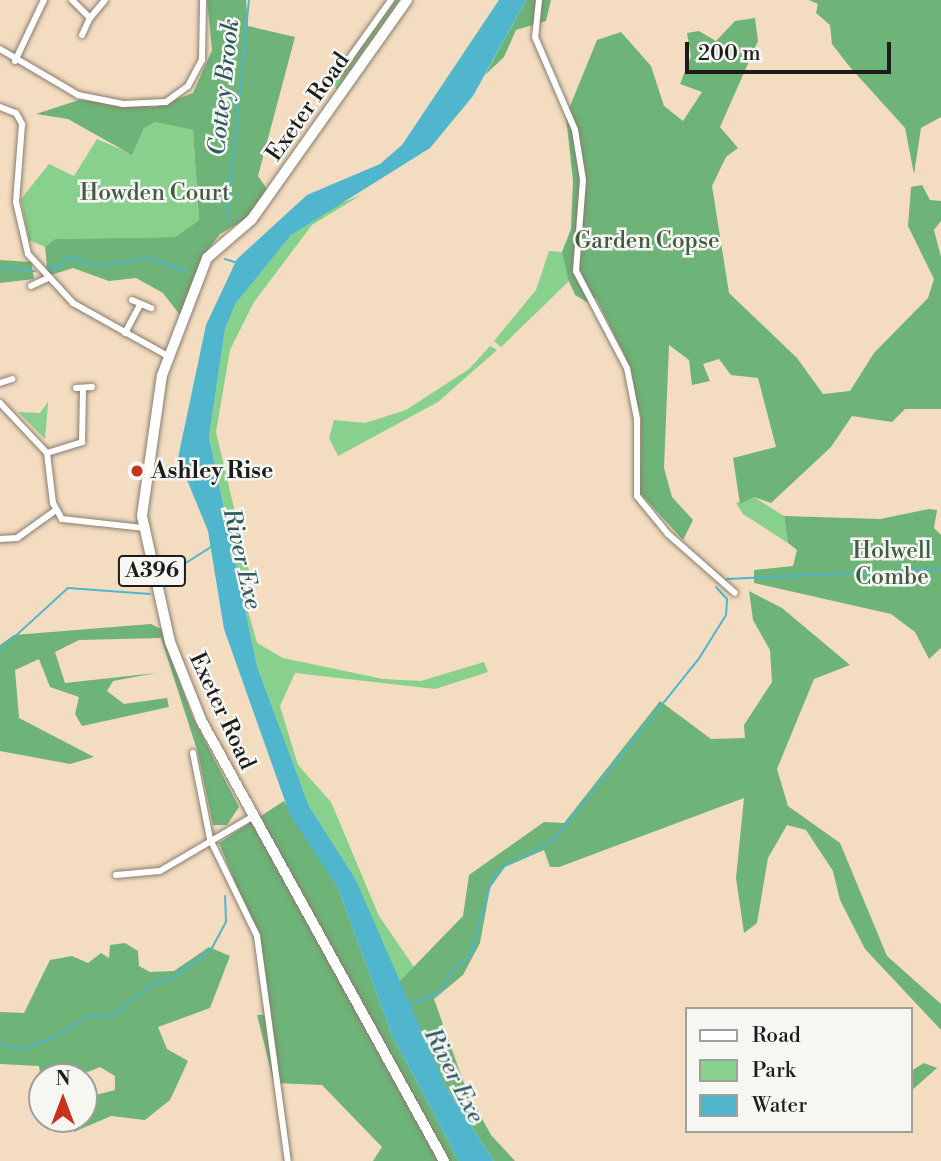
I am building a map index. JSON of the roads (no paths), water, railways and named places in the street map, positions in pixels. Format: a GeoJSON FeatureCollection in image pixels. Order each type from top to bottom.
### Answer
{"type":"FeatureCollection","features":[{"type":"Feature","properties":{"kind":"main road","name":"Exeter Road"},"geometry":{"type":"LineString","coordinates":[[407,0],[237,234],[221,244],[201,271],[168,356],[143,483],[143,528],[178,663],[252,817],[444,1161]]}},
{"type":"Feature","properties":{"kind":"street"},"geometry":{"type":"LineString","coordinates":[[15,61],[44,0]]}},
{"type":"Feature","properties":{"kind":"street"},"geometry":{"type":"LineString","coordinates":[[72,0],[90,18]]}},
{"type":"Feature","properties":{"kind":"street"},"geometry":{"type":"LineString","coordinates":[[82,35],[90,18],[105,0]]}},
{"type":"Feature","properties":{"kind":"street"},"geometry":{"type":"LineString","coordinates":[[0,48],[15,61],[99,100],[166,102],[188,86],[202,60],[203,0]]}},
{"type":"Feature","properties":{"kind":"street"},"geometry":{"type":"LineString","coordinates":[[339,74],[391,0]]}},
{"type":"Feature","properties":{"kind":"street"},"geometry":{"type":"LineString","coordinates":[[539,0],[535,37],[575,130],[583,180],[576,271],[627,368],[637,419],[634,487],[660,526],[735,593]]}},
{"type":"Feature","properties":{"kind":"street"},"geometry":{"type":"LineString","coordinates":[[0,107],[16,113],[22,124],[16,202],[25,229],[26,250],[46,279],[80,309],[168,356]]}},
{"type":"Feature","properties":{"kind":"street"},"geometry":{"type":"LineString","coordinates":[[31,286],[46,279]]}},
{"type":"Feature","properties":{"kind":"street"},"geometry":{"type":"LineString","coordinates":[[132,300],[151,307]]}},
{"type":"Feature","properties":{"kind":"street"},"geometry":{"type":"LineString","coordinates":[[125,333],[140,305]]}},
{"type":"Feature","properties":{"kind":"street"},"geometry":{"type":"LineString","coordinates":[[0,383],[12,379]]}},
{"type":"Feature","properties":{"kind":"street"},"geometry":{"type":"LineString","coordinates":[[90,449],[82,442],[80,389],[92,387]]}},
{"type":"Feature","properties":{"kind":"street"},"geometry":{"type":"LineString","coordinates":[[0,406],[47,453],[56,510],[75,524],[143,528]]}},
{"type":"Feature","properties":{"kind":"street"},"geometry":{"type":"LineString","coordinates":[[47,453],[82,442]]}},
{"type":"Feature","properties":{"kind":"street"},"geometry":{"type":"LineString","coordinates":[[0,539],[17,538],[56,510]]}},
{"type":"Feature","properties":{"kind":"street","name":"Exeter Road"},"geometry":{"type":"LineString","coordinates":[[193,753],[210,839],[257,936],[288,1161]]}},
{"type":"Feature","properties":{"kind":"street"},"geometry":{"type":"LineString","coordinates":[[116,875],[160,871],[210,839],[252,817]]}},
{"type":"Feature","properties":{"kind":"water"},"geometry":{"type":"Polygon","coordinates":[[[499,0],[526,0],[473,96],[430,148],[291,235],[236,303],[225,329],[209,437],[257,666],[309,806],[355,878],[446,1087],[494,1161],[459,1161],[392,1035],[338,888],[290,815],[224,629],[208,531],[178,458],[206,325],[237,259],[307,195],[380,164],[402,145],[499,0]]]}},
{"type":"Feature","properties":{"kind":"waterway","name":"Cottey Brook"},"geometry":{"type":"LineString","coordinates":[[227,220],[249,0]]}},
{"type":"Feature","properties":{"kind":"waterway"},"geometry":{"type":"LineString","coordinates":[[47,267],[57,268],[69,257],[96,266],[148,258],[186,271]]}},
{"type":"Feature","properties":{"kind":"waterway","name":"Cottey Brook"},"geometry":{"type":"LineString","coordinates":[[225,259],[237,263]]}},
{"type":"Feature","properties":{"kind":"waterway"},"geometry":{"type":"LineString","coordinates":[[0,267],[35,271]]}},
{"type":"Feature","properties":{"kind":"waterway"},"geometry":{"type":"LineString","coordinates":[[162,578],[211,547]]}},
{"type":"Feature","properties":{"kind":"waterway"},"geometry":{"type":"LineString","coordinates":[[727,579],[941,569]]}},
{"type":"Feature","properties":{"kind":"waterway"},"geometry":{"type":"LineString","coordinates":[[411,1004],[440,993],[451,972],[471,955],[491,882],[504,866],[552,842],[698,660],[726,615],[727,599],[716,587]]}},
{"type":"Feature","properties":{"kind":"waterway"},"geometry":{"type":"LineString","coordinates":[[0,650],[68,588],[150,594]]}},
{"type":"Feature","properties":{"kind":"waterway"},"geometry":{"type":"LineString","coordinates":[[0,1044],[22,1049],[51,1039],[88,1016],[114,1015],[153,983],[173,978],[211,950],[226,922],[225,896]]}},
{"type":"Feature","properties":{"kind":"place","name":"Ashley Rise"},"geometry":{"type":"Point","coordinates":[137,471]}},
{"type":"Feature","properties":{"kind":"park label","name":"Howden Court"},"geometry":{"type":"Point","coordinates":[155,193]}},
{"type":"Feature","properties":{"kind":"park label","name":"Garden Copse"},"geometry":{"type":"Point","coordinates":[647,241]}},
{"type":"Feature","properties":{"kind":"park label","name":"Holwell Combe"},"geometry":{"type":"Point","coordinates":[892,564]}},
{"type":"Feature","properties":{"kind":"water label","name":"River Exe"},"geometry":{"type":"Point","coordinates":[241,559]}},
{"type":"Feature","properties":{"kind":"water label","name":"River Exe"},"geometry":{"type":"Point","coordinates":[453,1076]}}]}
